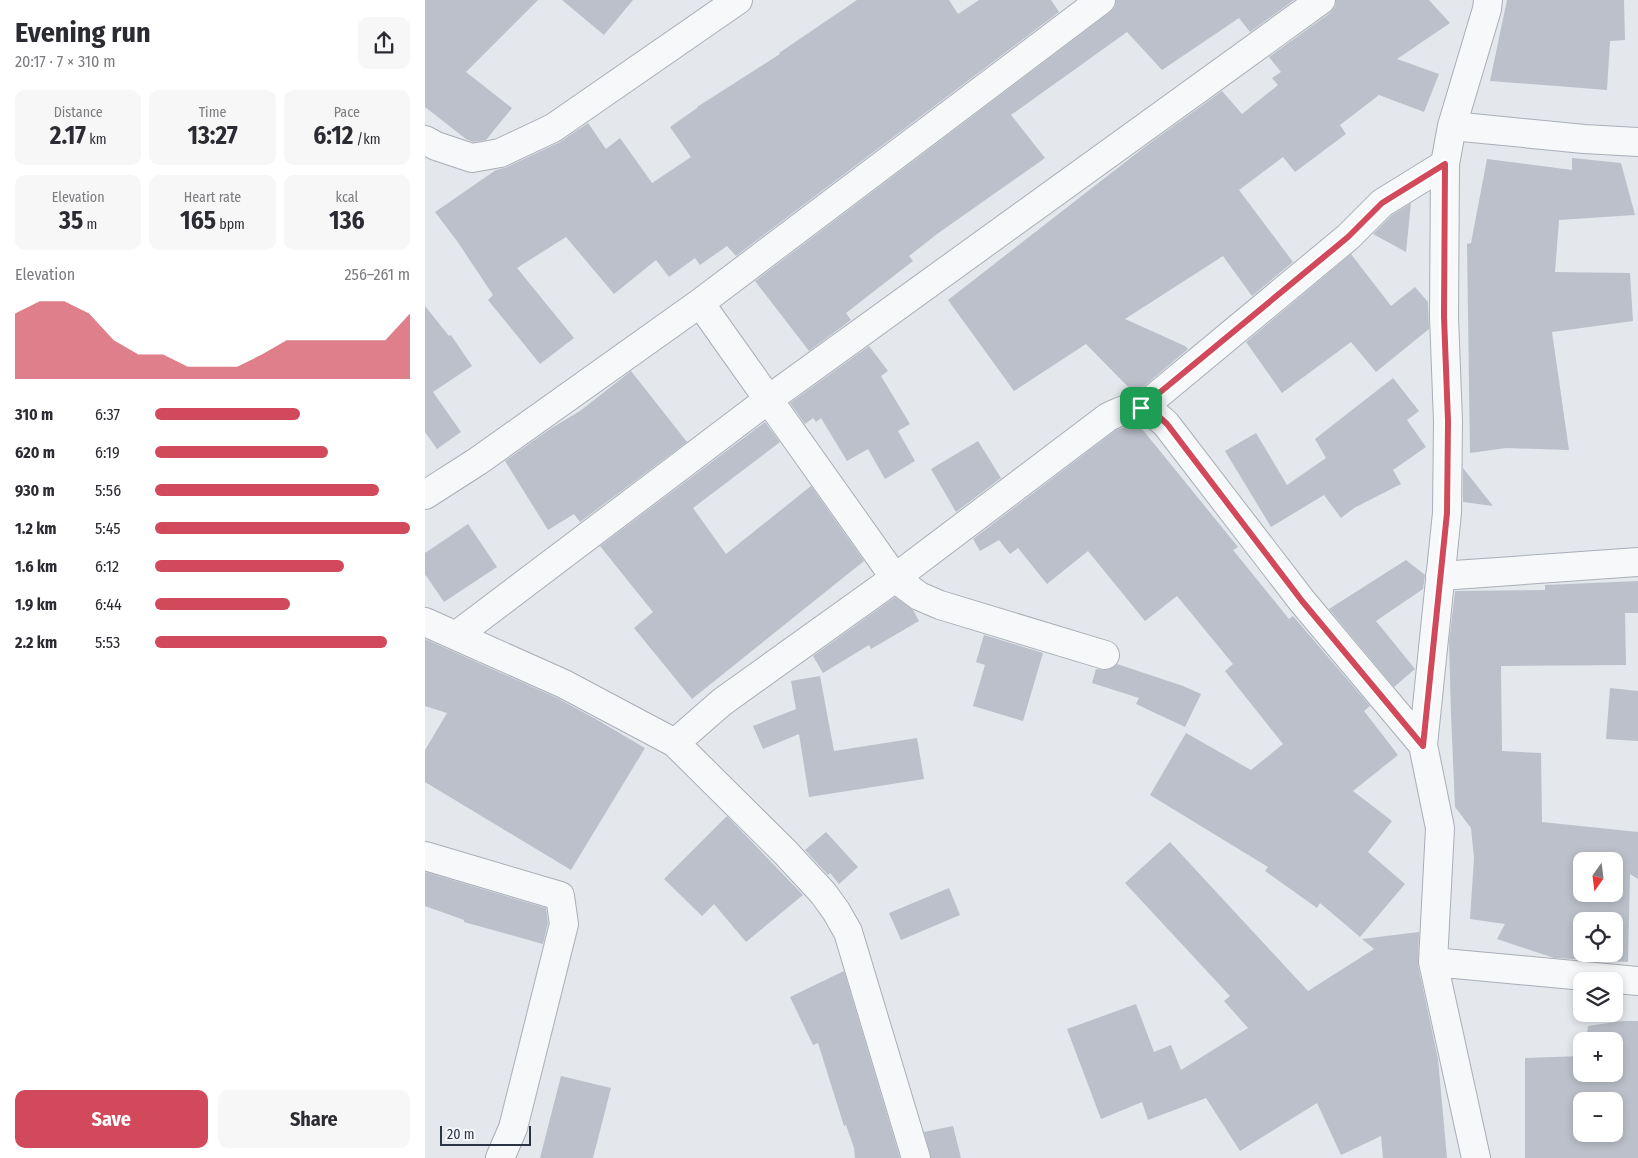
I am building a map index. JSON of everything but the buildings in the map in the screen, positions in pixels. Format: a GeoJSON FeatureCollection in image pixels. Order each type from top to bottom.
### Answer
{"type":"FeatureCollection","features":[{"type":"Feature","properties":{"kind":"street"},"geometry":{"type":"LineString","coordinates":[[425,140],[435,146],[472,158],[500,153],[553,128],[738,0]]}},
{"type":"Feature","properties":{"kind":"street"},"geometry":{"type":"LineString","coordinates":[[425,495],[478,461],[700,303],[1101,0]]}},
{"type":"Feature","properties":{"kind":"street"},"geometry":{"type":"LineString","coordinates":[[457,635],[769,399],[1321,0]]}},
{"type":"Feature","properties":{"kind":"street"},"geometry":{"type":"LineString","coordinates":[[1476,1158],[1433,962],[1440,828],[1423,746],[1447,504],[1448,421],[1444,317],[1445,164],[1452,126],[1487,9],[1488,0]]}},
{"type":"Feature","properties":{"kind":"street"},"geometry":{"type":"LineString","coordinates":[[1452,126],[1584,139],[1638,142]]}},
{"type":"Feature","properties":{"kind":"street"},"geometry":{"type":"LineString","coordinates":[[1141,408],[1348,237],[1382,203],[1445,164]]}},
{"type":"Feature","properties":{"kind":"street"},"geometry":{"type":"LineString","coordinates":[[700,303],[895,578],[919,596],[940,605],[1105,655]]}},
{"type":"Feature","properties":{"kind":"street"},"geometry":{"type":"LineString","coordinates":[[675,742],[722,702],[895,578],[1109,417],[1129,408],[1141,408],[1155,413],[1167,424],[1302,601],[1423,746]]}},
{"type":"Feature","properties":{"kind":"street"},"geometry":{"type":"LineString","coordinates":[[1440,576],[1638,562]]}},
{"type":"Feature","properties":{"kind":"street"},"geometry":{"type":"LineString","coordinates":[[425,622],[564,684],[675,742],[785,852],[823,893],[848,932],[916,1158]]}},
{"type":"Feature","properties":{"kind":"street"},"geometry":{"type":"LineString","coordinates":[[425,856],[560,896],[564,924],[513,1128],[500,1158]]}},
{"type":"Feature","properties":{"kind":"street"},"geometry":{"type":"LineString","coordinates":[[1433,962],[1638,981]]}},
{"type":"Feature","properties":{"kind":"route"},"geometry":{"type":"LineString","coordinates":[[1445,164],[1444,317],[1448,421],[1447,513],[1423,746],[1302,601],[1167,424],[1155,413],[1141,408],[1348,237],[1382,203],[1445,164]]}}]}
